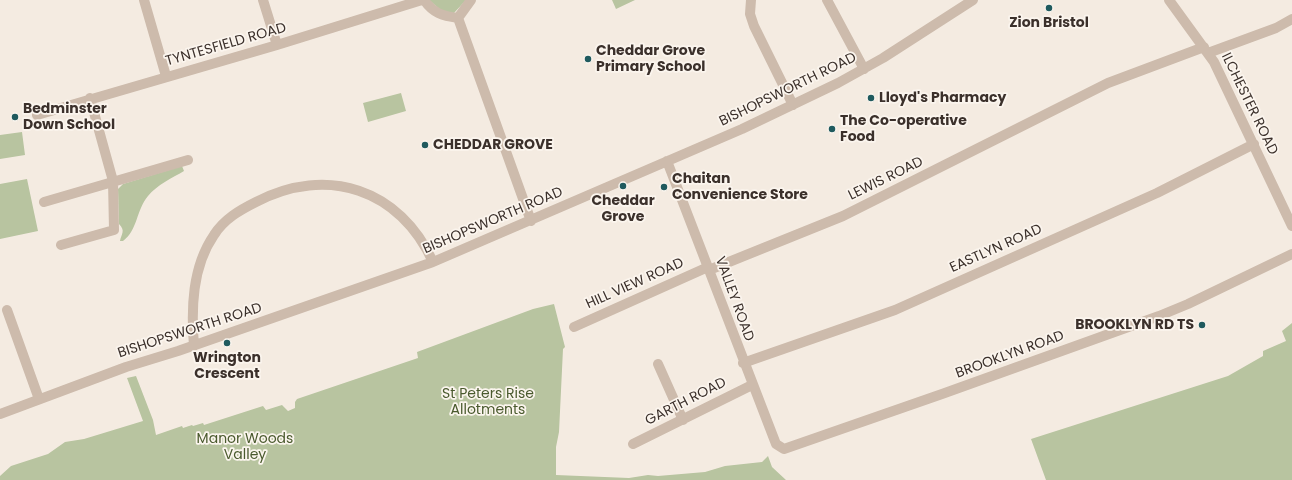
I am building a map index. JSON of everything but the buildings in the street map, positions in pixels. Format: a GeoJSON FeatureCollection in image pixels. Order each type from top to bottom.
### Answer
{"type":"FeatureCollection","features":[{"type":"Feature","properties":{"kind":"street"},"geometry":{"type":"LineString","coordinates":[[144,0],[166,76]]}},
{"type":"Feature","properties":{"kind":"street"},"geometry":{"type":"LineString","coordinates":[[263,0],[277,45]]}},
{"type":"Feature","properties":{"kind":"street"},"geometry":{"type":"LineString","coordinates":[[423,0],[430,9],[437,14],[458,18]]}},
{"type":"Feature","properties":{"kind":"street","name":"TYNTESFIELD ROAD"},"geometry":{"type":"LineString","coordinates":[[37,115],[90,98],[277,45],[423,0]]}},
{"type":"Feature","properties":{"kind":"street"},"geometry":{"type":"LineString","coordinates":[[458,18],[471,0]]}},
{"type":"Feature","properties":{"kind":"street"},"geometry":{"type":"LineString","coordinates":[[751,0],[750,14],[754,26],[793,105]]}},
{"type":"Feature","properties":{"kind":"street"},"geometry":{"type":"LineString","coordinates":[[827,0],[864,69]]}},
{"type":"Feature","properties":{"kind":"street","name":"BISHOPSWORTH ROAD"},"geometry":{"type":"LineString","coordinates":[[0,414],[39,398],[126,367],[194,346],[433,262],[793,105],[864,69],[959,4],[973,0]]}},
{"type":"Feature","properties":{"kind":"street","name":"ILCHESTER ROAD"},"geometry":{"type":"LineString","coordinates":[[1169,0],[1206,50],[1254,144],[1292,226]]}},
{"type":"Feature","properties":{"kind":"street"},"geometry":{"type":"LineString","coordinates":[[458,18],[531,220]]}},
{"type":"Feature","properties":{"kind":"street","name":"LEWIS ROAD"},"geometry":{"type":"LineString","coordinates":[[708,269],[843,216],[1108,83],[1276,28],[1292,19]]}},
{"type":"Feature","properties":{"kind":"street"},"geometry":{"type":"LineString","coordinates":[[61,245],[114,230],[113,182],[90,98]]}},
{"type":"Feature","properties":{"kind":"street","name":"EASTLYN ROAD"},"geometry":{"type":"LineString","coordinates":[[743,363],[895,310],[1157,193],[1254,144]]}},
{"type":"Feature","properties":{"kind":"street"},"geometry":{"type":"LineString","coordinates":[[44,202],[188,160]]}},
{"type":"Feature","properties":{"kind":"street","name":"VALLEY ROAD"},"geometry":{"type":"LineString","coordinates":[[667,160],[743,363],[778,447]]}},
{"type":"Feature","properties":{"kind":"street"},"geometry":{"type":"LineString","coordinates":[[194,346],[193,299],[201,261],[214,233],[235,213],[266,197],[287,189],[312,184],[337,185],[359,190],[382,203],[397,214],[417,234],[433,262]]}},
{"type":"Feature","properties":{"kind":"street","name":"BROOKLYN ROAD"},"geometry":{"type":"LineString","coordinates":[[778,447],[784,449],[1159,316],[1188,304],[1292,254]]}},
{"type":"Feature","properties":{"kind":"street","name":"HILL VIEW ROAD"},"geometry":{"type":"LineString","coordinates":[[574,327],[708,269]]}},
{"type":"Feature","properties":{"kind":"street"},"geometry":{"type":"LineString","coordinates":[[7,310],[39,398]]}},
{"type":"Feature","properties":{"kind":"street"},"geometry":{"type":"LineString","coordinates":[[658,364],[683,420]]}},
{"type":"Feature","properties":{"kind":"street","name":"GARTH ROAD"},"geometry":{"type":"LineString","coordinates":[[633,444],[752,384]]}},
{"type":"Feature","properties":{"kind":"green space"},"geometry":{"type":"Polygon","coordinates":[[[429,0],[466,0],[454,13],[443,12],[429,0]]]}},
{"type":"Feature","properties":{"kind":"green space"},"geometry":{"type":"Polygon","coordinates":[[[612,0],[635,0],[616,9],[612,0]]]}},
{"type":"Feature","properties":{"kind":"green space"},"geometry":{"type":"Polygon","coordinates":[[[401,93],[406,111],[368,122],[363,103],[401,93]]]}},
{"type":"Feature","properties":{"kind":"green space"},"geometry":{"type":"Polygon","coordinates":[[[22,132],[25,155],[0,159],[0,135],[22,132]]]}},
{"type":"Feature","properties":{"kind":"green space"},"geometry":{"type":"Polygon","coordinates":[[[182,166],[184,171],[160,185],[148,196],[141,207],[132,231],[123,241],[120,241],[123,231],[119,224],[118,189],[123,184],[182,166]]]}},
{"type":"Feature","properties":{"kind":"green space"},"geometry":{"type":"Polygon","coordinates":[[[27,179],[38,231],[0,239],[0,184],[27,179]]]}},
{"type":"Feature","properties":{"kind":"green space","name":"St Peters Rise Allotments"},"geometry":{"type":"Polygon","coordinates":[[[554,304],[565,347],[563,349],[559,432],[556,447],[556,475],[629,478],[648,475],[658,476],[705,472],[725,466],[762,462],[768,456],[772,467],[786,480],[0,480],[0,476],[11,466],[48,454],[65,442],[84,439],[143,421],[127,378],[136,376],[153,420],[156,435],[182,426],[183,428],[203,423],[204,425],[263,406],[266,410],[282,405],[288,411],[295,408],[295,402],[297,399],[418,358],[417,352],[533,309],[554,304]]]}},
{"type":"Feature","properties":{"kind":"green space"},"geometry":{"type":"Polygon","coordinates":[[[1292,323],[1292,480],[1046,480],[1031,439],[1228,376],[1263,356],[1263,351],[1286,341],[1282,331],[1292,323]]]}},
{"type":"Feature","properties":{"kind":"place","name":"Zion Bristol"},"geometry":{"type":"Point","coordinates":[1049,8]}},
{"type":"Feature","properties":{"kind":"place","name":"Cheddar Grove Primary School"},"geometry":{"type":"Point","coordinates":[588,59]}},
{"type":"Feature","properties":{"kind":"place","name":"Lloyd's Pharmacy"},"geometry":{"type":"Point","coordinates":[871,98]}},
{"type":"Feature","properties":{"kind":"place","name":"Bedminster Down School"},"geometry":{"type":"Point","coordinates":[15,117]}},
{"type":"Feature","properties":{"kind":"place","name":"The Co-operative Food"},"geometry":{"type":"Point","coordinates":[832,129]}},
{"type":"Feature","properties":{"kind":"place","name":"CHEDDAR GROVE"},"geometry":{"type":"Point","coordinates":[425,145]}},
{"type":"Feature","properties":{"kind":"place","name":"Cheddar Grove"},"geometry":{"type":"Point","coordinates":[623,186]}},
{"type":"Feature","properties":{"kind":"place","name":"Chaitan Convenience Store"},"geometry":{"type":"Point","coordinates":[664,187]}},
{"type":"Feature","properties":{"kind":"place","name":"BROOKLYN RD TS"},"geometry":{"type":"Point","coordinates":[1202,325]}},
{"type":"Feature","properties":{"kind":"place","name":"Wrington Crescent"},"geometry":{"type":"Point","coordinates":[227,343]}},
{"type":"Feature","properties":{"kind":"park label","name":"Manor Woods Valley"},"geometry":{"type":"Point","coordinates":[245,448]}}]}
